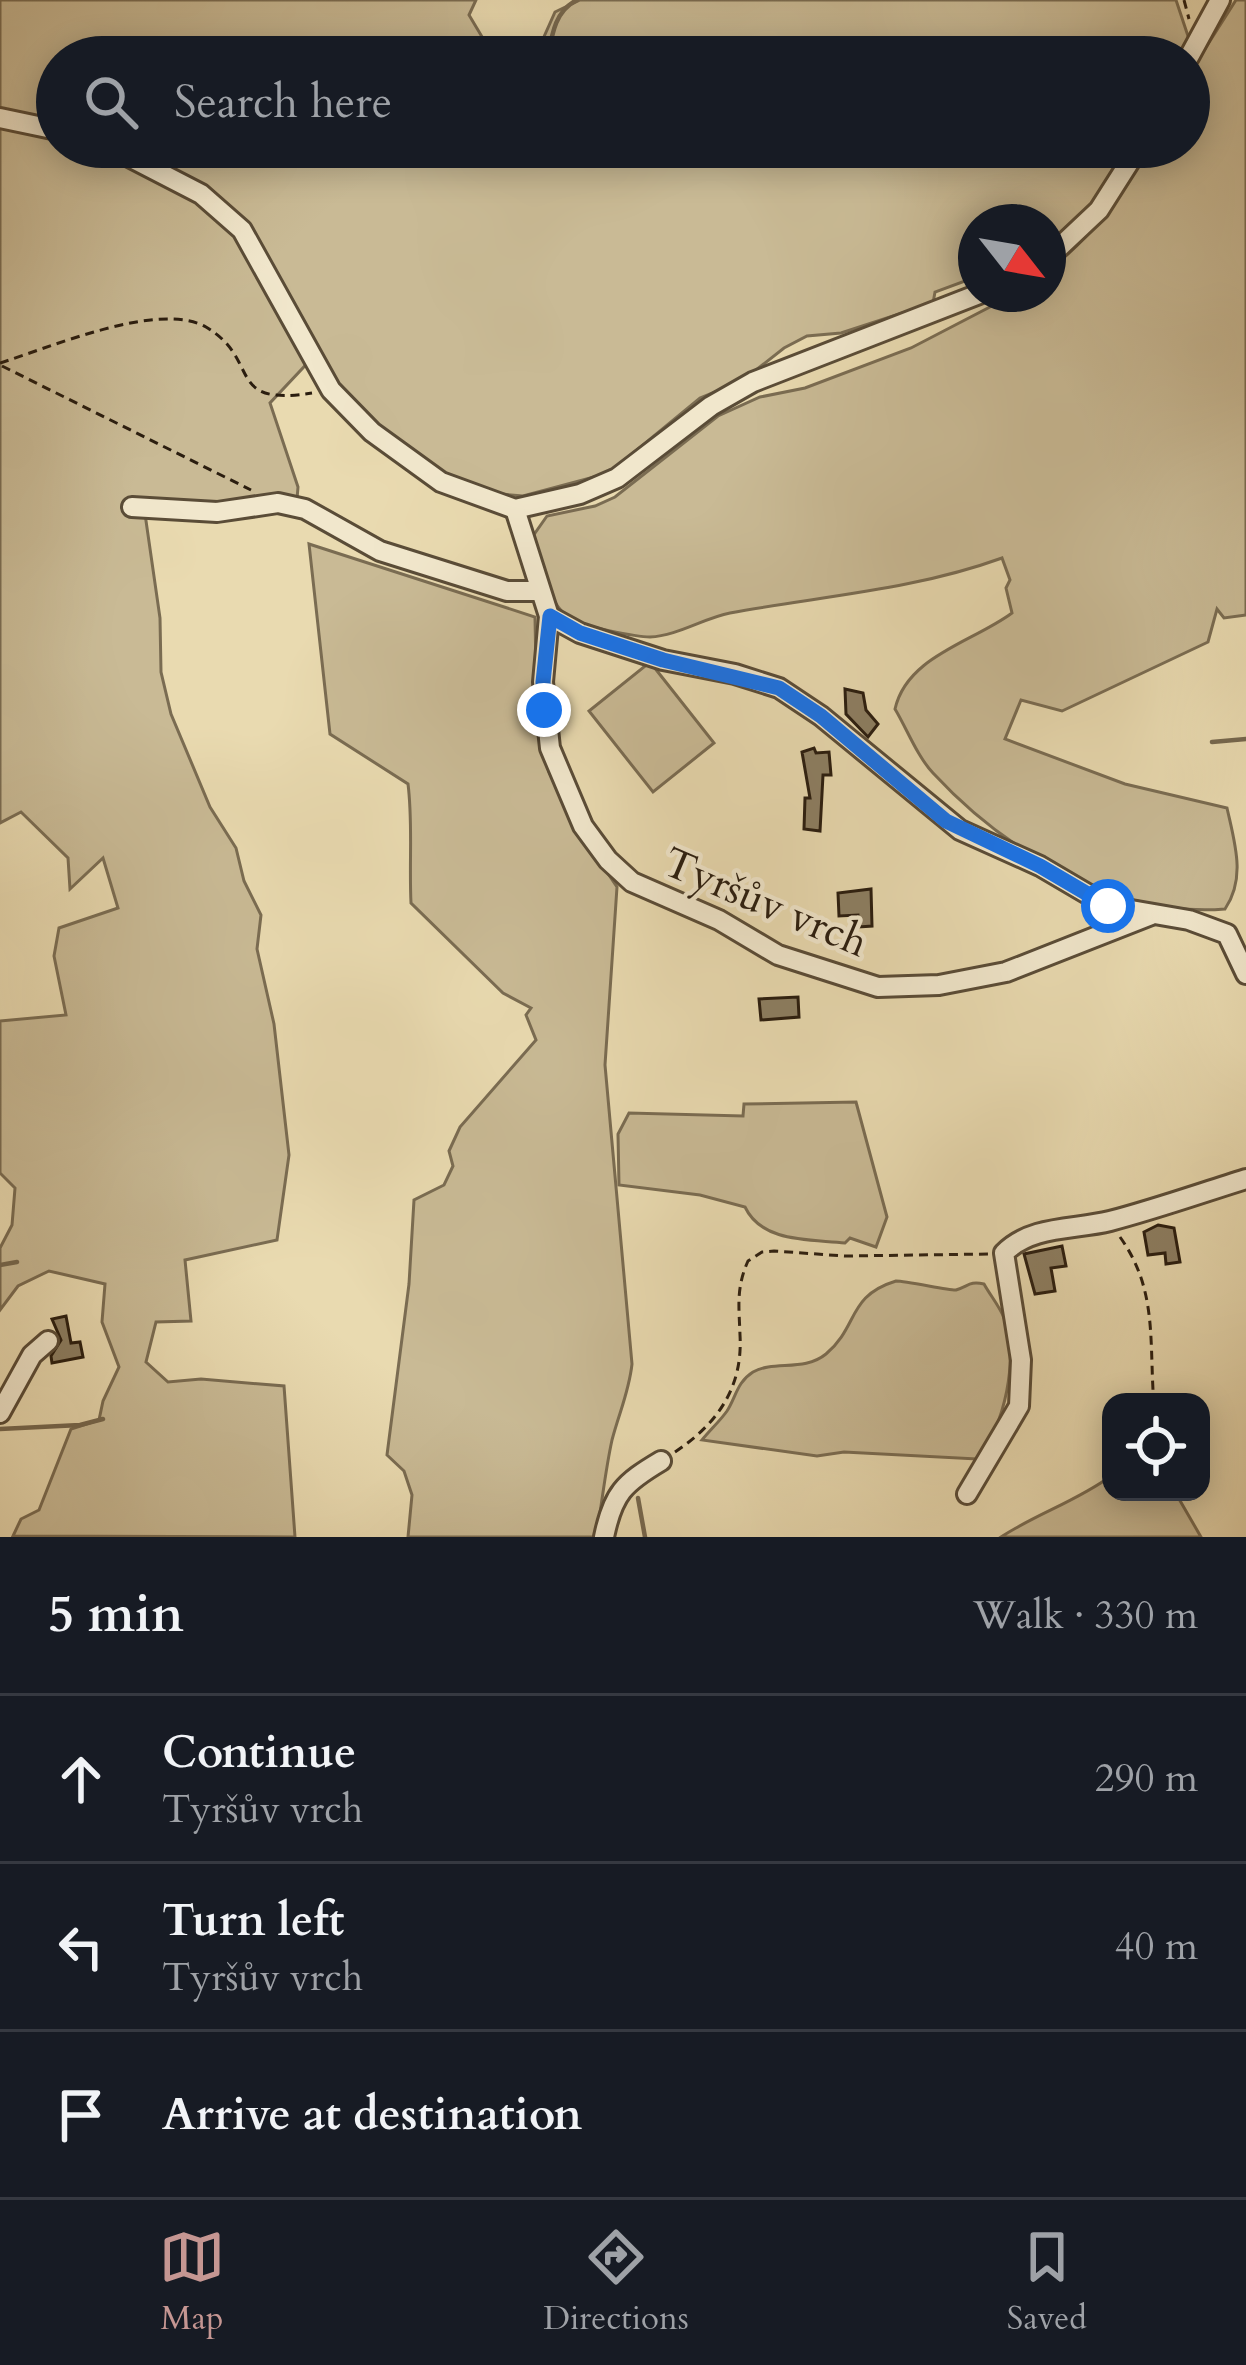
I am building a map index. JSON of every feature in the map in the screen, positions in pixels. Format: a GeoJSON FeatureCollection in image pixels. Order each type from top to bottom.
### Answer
{"type":"FeatureCollection","features":[{"type":"Feature","properties":{"kind":"street"},"geometry":{"type":"LineString","coordinates":[[1200,36],[1220,0]]}},
{"type":"Feature","properties":{"kind":"street"},"geometry":{"type":"LineString","coordinates":[[0,118],[36,126]]}},
{"type":"Feature","properties":{"kind":"street"},"geometry":{"type":"LineString","coordinates":[[151,168],[201,194],[242,230],[331,390],[372,432],[441,482],[515,509],[580,494],[617,478],[711,406],[753,382],[958,302]]}},
{"type":"Feature","properties":{"kind":"street"},"geometry":{"type":"LineString","coordinates":[[1066,241],[1099,210],[1126,168]]}},
{"type":"Feature","properties":{"kind":"street"},"geometry":{"type":"LineString","coordinates":[[131,507],[217,512],[278,502],[305,509],[380,551],[507,592],[539,591]]}},
{"type":"Feature","properties":{"kind":"street","name":"Tyršův vrch"},"geometry":{"type":"LineString","coordinates":[[515,509],[550,616],[543,682],[550,748],[583,826],[616,869],[648,892],[719,920],[778,955],[878,988],[939,985],[1006,972],[1151,915]]}},
{"type":"Feature","properties":{"kind":"street"},"geometry":{"type":"LineString","coordinates":[[550,616],[580,633],[663,660],[779,688],[821,716],[946,821],[1040,866],[1108,906],[1189,920],[1236,935],[1246,974]]}},
{"type":"Feature","properties":{"kind":"street"},"geometry":{"type":"LineString","coordinates":[[967,1494],[1018,1406],[1021,1360],[1004,1253],[1017,1240],[1108,1221],[1246,1179]]}},
{"type":"Feature","properties":{"kind":"street"},"geometry":{"type":"LineString","coordinates":[[0,1413],[32,1355],[47,1341]]}},
{"type":"Feature","properties":{"kind":"street"},"geometry":{"type":"LineString","coordinates":[[604,1537],[620,1490],[661,1461]]}},
{"type":"Feature","properties":{"kind":"path"},"geometry":{"type":"LineString","coordinates":[[0,364],[130,324],[170,319],[205,326],[232,351],[256,390],[271,398],[331,390]]}},
{"type":"Feature","properties":{"kind":"path"},"geometry":{"type":"LineString","coordinates":[[0,364],[278,502]]}},
{"type":"Feature","properties":{"kind":"path"},"geometry":{"type":"LineString","coordinates":[[1108,1221],[1136,1260],[1147,1290],[1154,1390]]}},
{"type":"Feature","properties":{"kind":"path"},"geometry":{"type":"LineString","coordinates":[[661,1461],[696,1438],[723,1410],[732,1392],[740,1337],[736,1300],[740,1279],[748,1261],[762,1252],[844,1256],[1004,1253]]}},
{"type":"Feature","properties":{"kind":"shaded area"},"geometry":{"type":"Polygon","coordinates":[[[0,0],[476,0],[469,15],[482,36],[36,36],[36,168],[1119,168],[1102,195],[1066,232],[1066,204],[958,204],[958,284],[935,292],[933,303],[841,333],[807,336],[784,348],[742,381],[700,398],[609,473],[523,496],[489,493],[459,483],[408,452],[343,395],[317,353],[270,403],[298,487],[297,499],[209,504],[143,500],[160,618],[161,672],[171,714],[210,807],[236,848],[244,881],[261,915],[257,949],[274,1024],[289,1155],[277,1240],[185,1260],[191,1321],[156,1322],[146,1362],[168,1382],[201,1379],[284,1386],[295,1537],[13,1536],[21,1519],[39,1510],[71,1429],[99,1420],[119,1367],[102,1322],[105,1284],[49,1271],[18,1286],[0,1310],[0,1248],[12,1225],[15,1188],[0,1173],[0,1021],[66,1015],[54,956],[59,928],[118,908],[103,858],[70,889],[68,858],[21,812],[0,823],[0,0]]]}},
{"type":"Feature","properties":{"kind":"shaded area"},"geometry":{"type":"Polygon","coordinates":[[[580,0],[1176,0],[1188,36],[544,36],[555,12],[580,0]]]}},
{"type":"Feature","properties":{"kind":"shaded area"},"geometry":{"type":"Polygon","coordinates":[[[1236,0],[1246,0],[1246,615],[1224,618],[1217,609],[1208,642],[1062,711],[1021,700],[1005,739],[1125,784],[1227,808],[1237,860],[1235,885],[1225,909],[1144,903],[1065,874],[1028,853],[962,802],[917,751],[895,709],[902,691],[927,663],[1012,613],[1006,588],[1010,580],[1002,558],[902,585],[730,613],[650,637],[585,625],[562,612],[550,592],[533,536],[547,516],[615,497],[718,416],[760,397],[805,388],[911,348],[980,312],[1066,312],[1066,255],[1105,214],[1135,168],[1210,168],[1210,41],[1236,0]]]}},
{"type":"Feature","properties":{"kind":"shaded area"},"geometry":{"type":"Polygon","coordinates":[[[309,544],[535,617],[537,723],[549,772],[578,829],[617,887],[605,1065],[632,1364],[612,1440],[596,1537],[408,1537],[412,1495],[404,1471],[387,1455],[409,1284],[414,1200],[444,1185],[453,1166],[449,1151],[460,1127],[536,1040],[526,1015],[531,1008],[503,993],[411,903],[408,784],[330,734],[309,544]]]}},
{"type":"Feature","properties":{"kind":"shaded area"},"geometry":{"type":"Polygon","coordinates":[[[650,662],[714,743],[653,792],[589,711],[650,662]]]}},
{"type":"Feature","properties":{"kind":"shaded area"},"geometry":{"type":"Polygon","coordinates":[[[856,1102],[887,1217],[876,1247],[850,1238],[845,1243],[788,1237],[763,1227],[745,1207],[700,1195],[619,1185],[618,1134],[629,1113],[743,1116],[744,1104],[856,1102]]]}},
{"type":"Feature","properties":{"kind":"shaded area"},"geometry":{"type":"Polygon","coordinates":[[[896,1281],[952,1290],[984,1284],[1002,1314],[1010,1353],[1007,1392],[995,1429],[977,1459],[844,1452],[817,1456],[702,1440],[748,1376],[761,1369],[808,1363],[826,1354],[861,1303],[896,1281]]]}},
{"type":"Feature","properties":{"kind":"shaded area"},"geometry":{"type":"Polygon","coordinates":[[[1102,1482],[1102,1501],[1180,1501],[1201,1537],[1001,1537],[1102,1482]]]}},
{"type":"Feature","properties":{"kind":"building"},"geometry":{"type":"Polygon","coordinates":[[[845,689],[863,693],[866,710],[878,724],[868,737],[846,714],[845,689]]]}},
{"type":"Feature","properties":{"kind":"building"},"geometry":{"type":"Polygon","coordinates":[[[814,748],[816,753],[829,752],[831,775],[823,775],[820,831],[804,829],[805,798],[810,798],[802,752],[814,748]]]}},
{"type":"Feature","properties":{"kind":"building"},"geometry":{"type":"Polygon","coordinates":[[[871,889],[872,926],[859,927],[858,915],[839,916],[838,893],[871,889]]]}},
{"type":"Feature","properties":{"kind":"building"},"geometry":{"type":"Polygon","coordinates":[[[798,997],[799,1017],[761,1020],[759,999],[798,997]]]}},
{"type":"Feature","properties":{"kind":"building"},"geometry":{"type":"Polygon","coordinates":[[[1158,1225],[1174,1228],[1180,1262],[1166,1264],[1165,1253],[1148,1255],[1144,1232],[1158,1225]]]}},
{"type":"Feature","properties":{"kind":"building"},"geometry":{"type":"Polygon","coordinates":[[[1062,1246],[1066,1266],[1051,1268],[1055,1291],[1035,1294],[1024,1254],[1062,1246]]]}},
{"type":"Feature","properties":{"kind":"building"},"geometry":{"type":"Polygon","coordinates":[[[66,1316],[71,1343],[80,1342],[83,1357],[52,1363],[61,1340],[52,1319],[66,1316]]]}},
{"type":"Feature","properties":{"kind":"waterway"},"geometry":{"type":"LineString","coordinates":[[552,36],[559,17],[577,0]]}},
{"type":"Feature","properties":{"kind":"waterway"},"geometry":{"type":"LineString","coordinates":[[1212,742],[1246,739]]}},
{"type":"Feature","properties":{"kind":"waterway"},"geometry":{"type":"LineString","coordinates":[[0,1265],[17,1262]]}},
{"type":"Feature","properties":{"kind":"waterway"},"geometry":{"type":"LineString","coordinates":[[0,1429],[80,1425],[103,1419]]}},
{"type":"Feature","properties":{"kind":"waterway"},"geometry":{"type":"LineString","coordinates":[[638,1498],[645,1537]]}},
{"type":"Feature","properties":{"kind":"route"},"geometry":{"type":"LineString","coordinates":[[544,710],[550,616],[580,633],[663,660],[779,688],[821,716],[946,821],[1040,866],[1108,906]]}}]}
